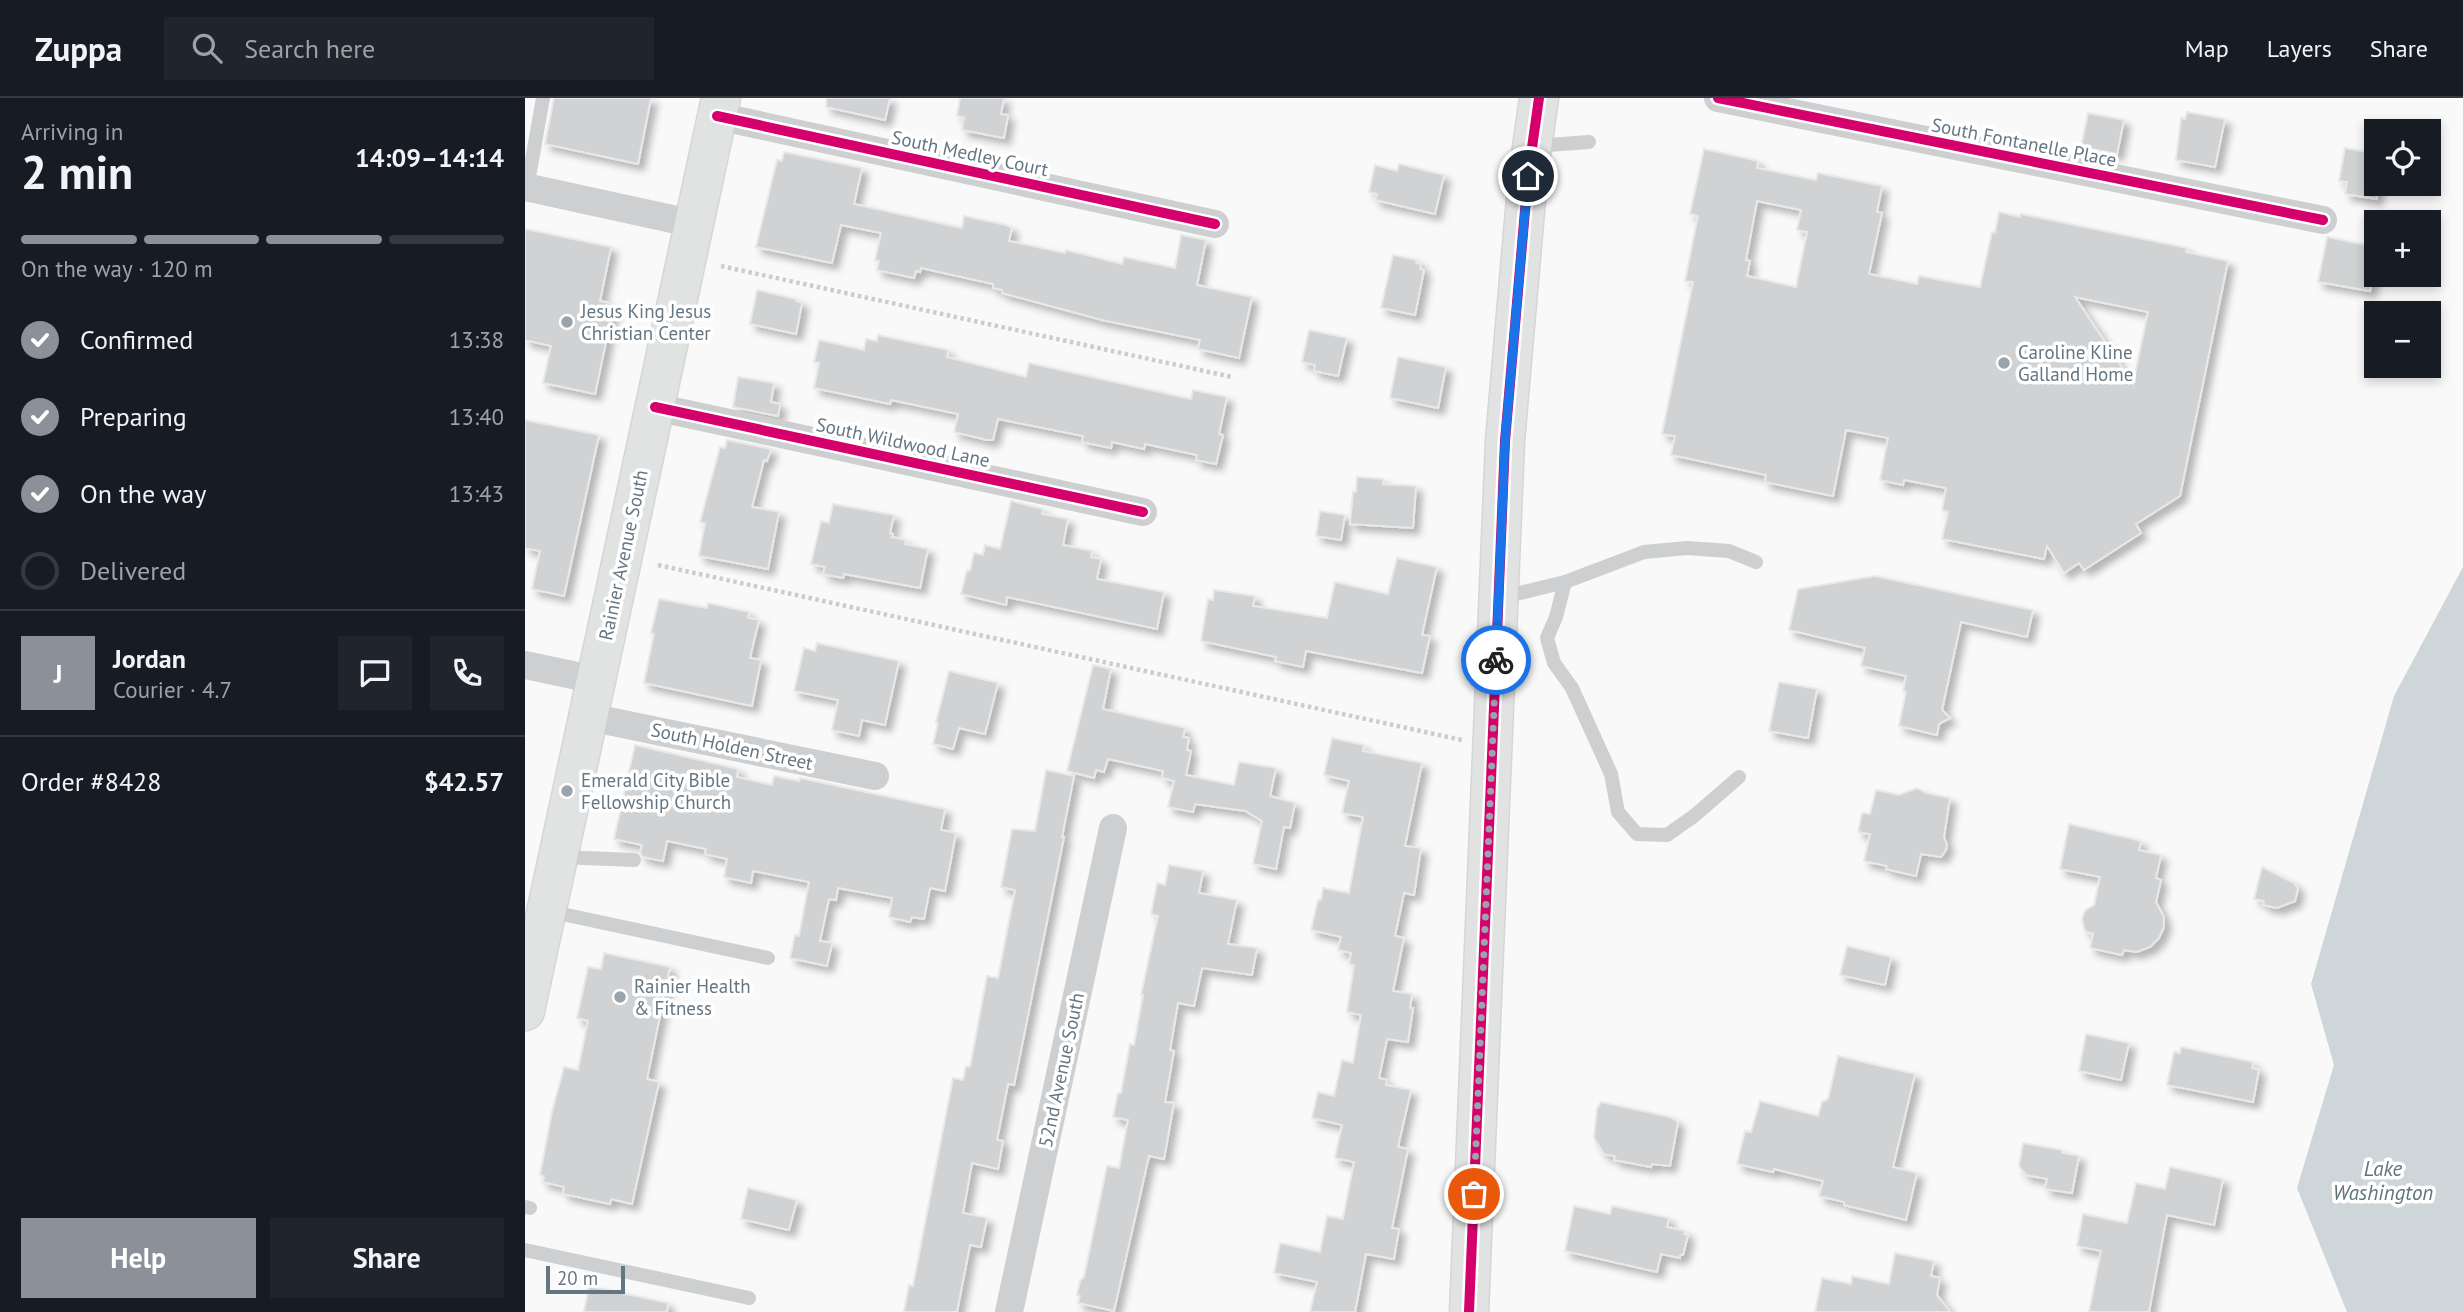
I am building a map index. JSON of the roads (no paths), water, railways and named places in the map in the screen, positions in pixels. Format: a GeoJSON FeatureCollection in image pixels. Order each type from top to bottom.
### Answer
{"type":"FeatureCollection","features":[{"type":"Feature","properties":{"kind":"main road"},"geometry":{"type":"LineString","coordinates":[[1469,1312],[1505,441],[1528,176],[1539,98]]}},
{"type":"Feature","properties":{"kind":"main road","name":"Rainier Avenue South"},"geometry":{"type":"LineString","coordinates":[[525,1011],[719,107]]}},
{"type":"Feature","properties":{"kind":"street","name":"South Fontanelle Place"},"geometry":{"type":"LineString","coordinates":[[1718,98],[2323,220]]}},
{"type":"Feature","properties":{"kind":"street","name":"South Medley Court"},"geometry":{"type":"LineString","coordinates":[[719,107],[1215,224]]}},
{"type":"Feature","properties":{"kind":"street"},"geometry":{"type":"LineString","coordinates":[[526,187],[695,224]]}},
{"type":"Feature","properties":{"kind":"street","name":"South Wildwood Lane"},"geometry":{"type":"LineString","coordinates":[[655,407],[1143,512]]}},
{"type":"Feature","properties":{"kind":"street"},"geometry":{"type":"LineString","coordinates":[[525,664],[596,680]]}},
{"type":"Feature","properties":{"kind":"street","name":"South Holden Street"},"geometry":{"type":"LineString","coordinates":[[589,717],[875,776]]}},
{"type":"Feature","properties":{"kind":"street","name":"52nd Avenue South"},"geometry":{"type":"LineString","coordinates":[[1009,1312],[1113,828]]}},
{"type":"Feature","properties":{"kind":"lane"},"geometry":{"type":"LineString","coordinates":[[526,187],[543,98]]}},
{"type":"Feature","properties":{"kind":"lane"},"geometry":{"type":"LineString","coordinates":[[1532,146],[1589,142]]}},
{"type":"Feature","properties":{"kind":"lane"},"geometry":{"type":"LineString","coordinates":[[1498,598],[1565,582],[1644,552],[1687,548],[1729,551],[1756,562]]}},
{"type":"Feature","properties":{"kind":"lane"},"geometry":{"type":"LineString","coordinates":[[1565,582],[1556,617],[1547,638],[1554,663],[1572,688],[1611,774],[1618,811],[1637,834],[1667,835],[1694,816],[1739,777]]}},
{"type":"Feature","properties":{"kind":"lane"},"geometry":{"type":"LineString","coordinates":[[558,857],[634,860]]}},
{"type":"Feature","properties":{"kind":"lane"},"geometry":{"type":"LineString","coordinates":[[547,910],[768,958]]}},
{"type":"Feature","properties":{"kind":"lane"},"geometry":{"type":"LineString","coordinates":[[525,1250],[749,1298]]}},
{"type":"Feature","properties":{"kind":"water","name":"Lake Washington"},"geometry":{"type":"Polygon","coordinates":[[[2463,567],[2463,1312],[2347,1312],[2297,1188],[2334,1065],[2311,984],[2394,696],[2463,567]]]}},
{"type":"Feature","properties":{"kind":"place","name":"Jesus King Jesus Christian Center"},"geometry":{"type":"Point","coordinates":[567,322]}},
{"type":"Feature","properties":{"kind":"place","name":"Caroline Kline Galland Home"},"geometry":{"type":"Point","coordinates":[2004,363]}},
{"type":"Feature","properties":{"kind":"place","name":"Emerald City Bible Fellowship Church"},"geometry":{"type":"Point","coordinates":[567,791]}},
{"type":"Feature","properties":{"kind":"place","name":"Rainier Health & Fitness"},"geometry":{"type":"Point","coordinates":[620,997]}}]}
